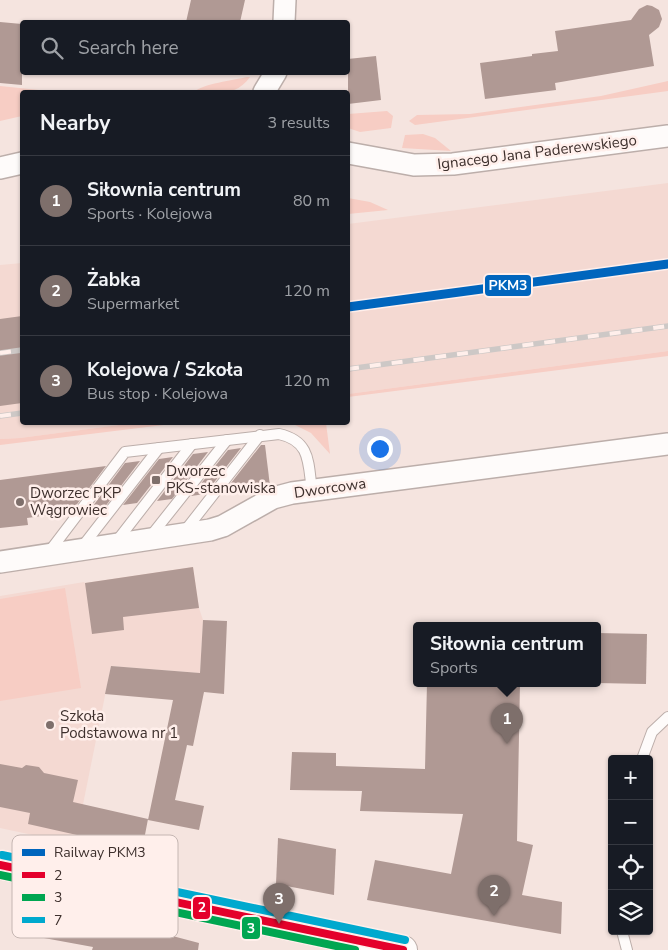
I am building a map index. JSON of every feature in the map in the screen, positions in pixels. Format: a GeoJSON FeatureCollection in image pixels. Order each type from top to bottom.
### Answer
{"type":"FeatureCollection","features":[{"type":"Feature","properties":{"kind":"street"},"geometry":{"type":"LineString","coordinates":[[284,20],[285,0]]}},
{"type":"Feature","properties":{"kind":"street"},"geometry":{"type":"LineString","coordinates":[[265,90],[274,75]]}},
{"type":"Feature","properties":{"kind":"street","name":"Ignacego Jana Paderewskiego"},"geometry":{"type":"LineString","coordinates":[[350,153],[414,165],[444,165],[668,136]]}},
{"type":"Feature","properties":{"kind":"street"},"geometry":{"type":"LineString","coordinates":[[0,168],[20,164]]}},
{"type":"Feature","properties":{"kind":"street","name":"Dworcowa"},"geometry":{"type":"LineString","coordinates":[[0,562],[182,535],[223,526],[273,498],[312,490],[668,444]]}},
{"type":"Feature","properties":{"kind":"street"},"geometry":{"type":"LineString","coordinates":[[178,903],[403,950]]}},
{"type":"Feature","properties":{"kind":"lane"},"geometry":{"type":"LineString","coordinates":[[47,555],[125,452],[260,435],[279,434],[289,436],[303,446],[312,490]]}},
{"type":"Feature","properties":{"kind":"lane"},"geometry":{"type":"LineString","coordinates":[[182,535],[260,435]]}},
{"type":"Feature","properties":{"kind":"lane"},"geometry":{"type":"LineString","coordinates":[[148,540],[227,440]]}},
{"type":"Feature","properties":{"kind":"lane"},"geometry":{"type":"LineString","coordinates":[[114,545],[192,444]]}},
{"type":"Feature","properties":{"kind":"lane"},"geometry":{"type":"LineString","coordinates":[[80,550],[159,448]]}},
{"type":"Feature","properties":{"kind":"lane"},"geometry":{"type":"LineString","coordinates":[[643,755],[652,732],[668,717]]}},
{"type":"Feature","properties":{"kind":"lane"},"geometry":{"type":"LineString","coordinates":[[623,935],[627,950]]}},
{"type":"Feature","properties":{"kind":"shaded area"},"geometry":{"type":"Polygon","coordinates":[[[250,77],[234,90],[197,90],[250,77]]]}},
{"type":"Feature","properties":{"kind":"shaded area"},"geometry":{"type":"Polygon","coordinates":[[[668,81],[668,91],[415,125],[409,121],[417,115],[470,114],[601,96],[668,81]]]}},
{"type":"Feature","properties":{"kind":"shaded area"},"geometry":{"type":"Polygon","coordinates":[[[0,86],[39,90],[20,90],[20,116],[0,121],[0,86]]]}},
{"type":"Feature","properties":{"kind":"shaded area"},"geometry":{"type":"Polygon","coordinates":[[[387,111],[393,116],[391,128],[360,132],[350,129],[350,114],[387,111]]]}},
{"type":"Feature","properties":{"kind":"shaded area"},"geometry":{"type":"Polygon","coordinates":[[[423,134],[435,138],[451,151],[402,148],[405,135],[423,134]]]}},
{"type":"Feature","properties":{"kind":"shaded area"},"geometry":{"type":"Polygon","coordinates":[[[668,183],[668,351],[350,394],[350,224],[668,183]]]}},
{"type":"Feature","properties":{"kind":"shaded area"},"geometry":{"type":"Polygon","coordinates":[[[350,198],[370,202],[388,210],[350,214],[350,198]]]}},
{"type":"Feature","properties":{"kind":"shaded area"},"geometry":{"type":"Polygon","coordinates":[[[20,263],[20,425],[120,425],[0,439],[0,265],[20,263]]]}},
{"type":"Feature","properties":{"kind":"shaded area"},"geometry":{"type":"Polygon","coordinates":[[[668,351],[668,356],[350,397],[350,394],[668,351]]]}},
{"type":"Feature","properties":{"kind":"shaded area"},"geometry":{"type":"Polygon","coordinates":[[[119,425],[164,425],[0,445],[0,439],[119,425]]]}},
{"type":"Feature","properties":{"kind":"shaded area"},"geometry":{"type":"Polygon","coordinates":[[[295,425],[326,425],[330,454],[311,433],[295,425]]]}},
{"type":"Feature","properties":{"kind":"shaded area","name":"Szkoła Podstawowa nr 1"},"geometry":{"type":"Polygon","coordinates":[[[193,567],[199,608],[203,620],[200,673],[111,666],[77,835],[33,835],[0,828],[0,596],[193,567]]]}},
{"type":"Feature","properties":{"kind":"shaded area"},"geometry":{"type":"Polygon","coordinates":[[[65,588],[81,688],[0,701],[0,599],[65,588]]]}},
{"type":"Feature","properties":{"kind":"building"},"geometry":{"type":"Polygon","coordinates":[[[191,0],[245,0],[240,20],[186,20],[191,0]]]}},
{"type":"Feature","properties":{"kind":"building"},"geometry":{"type":"Polygon","coordinates":[[[647,5],[659,10],[662,19],[659,27],[649,35],[654,66],[555,83],[556,90],[485,99],[480,63],[558,51],[555,31],[631,20],[639,9],[647,5]]]}},
{"type":"Feature","properties":{"kind":"building"},"geometry":{"type":"Polygon","coordinates":[[[0,22],[20,24],[20,75],[22,75],[22,85],[0,83],[0,22]]]}},
{"type":"Feature","properties":{"kind":"building"},"geometry":{"type":"Polygon","coordinates":[[[376,56],[381,100],[350,104],[348,75],[350,75],[350,59],[376,56]]]}},
{"type":"Feature","properties":{"kind":"building"},"geometry":{"type":"Polygon","coordinates":[[[20,316],[20,403],[0,406],[0,319],[20,316]]]}},
{"type":"Feature","properties":{"kind":"building"},"geometry":{"type":"Polygon","coordinates":[[[261,445],[265,445],[270,486],[224,492],[261,445]]]}},
{"type":"Feature","properties":{"kind":"building"},"geometry":{"type":"Polygon","coordinates":[[[241,448],[205,494],[191,496],[228,450],[241,448]]]}},
{"type":"Feature","properties":{"kind":"building"},"geometry":{"type":"Polygon","coordinates":[[[208,452],[172,499],[157,501],[193,454],[208,452]]]}},
{"type":"Feature","properties":{"kind":"building"},"geometry":{"type":"Polygon","coordinates":[[[173,457],[137,503],[123,505],[159,459],[173,457]]]}},
{"type":"Feature","properties":{"kind":"building"},"geometry":{"type":"Polygon","coordinates":[[[140,461],[104,508],[90,510],[125,463],[140,461]]]}},
{"type":"Feature","properties":{"kind":"building"},"geometry":{"type":"Polygon","coordinates":[[[106,466],[71,512],[27,518],[28,525],[0,528],[0,480],[106,466]]]}},
{"type":"Feature","properties":{"kind":"building"},"geometry":{"type":"Polygon","coordinates":[[[193,567],[199,608],[123,617],[124,630],[92,634],[85,583],[193,567]]]}},
{"type":"Feature","properties":{"kind":"building"},"geometry":{"type":"Polygon","coordinates":[[[203,620],[227,621],[224,694],[204,692],[193,746],[187,745],[175,800],[204,806],[199,830],[148,820],[173,700],[105,694],[111,666],[200,673],[203,620]]]}},
{"type":"Feature","properties":{"kind":"building"},"geometry":{"type":"Polygon","coordinates":[[[601,633],[647,634],[646,684],[601,683],[601,633]]]}},
{"type":"Feature","properties":{"kind":"building"},"geometry":{"type":"Polygon","coordinates":[[[427,687],[520,687],[517,841],[533,845],[522,895],[562,902],[561,934],[367,900],[375,860],[451,874],[463,814],[360,811],[362,791],[290,790],[292,752],[336,753],[336,766],[425,769],[427,687]]]}},
{"type":"Feature","properties":{"kind":"building"},"geometry":{"type":"Polygon","coordinates":[[[0,764],[22,768],[26,765],[39,767],[44,773],[78,780],[73,802],[148,819],[145,835],[77,835],[28,824],[30,813],[0,807],[0,764]]]}},
{"type":"Feature","properties":{"kind":"building"},"geometry":{"type":"Polygon","coordinates":[[[278,838],[336,849],[334,895],[276,884],[278,838]]]}},
{"type":"Feature","properties":{"kind":"building"},"geometry":{"type":"Polygon","coordinates":[[[178,937],[199,943],[198,950],[92,950],[93,947],[44,938],[178,937]]]}},
{"type":"Feature","properties":{"kind":"railway"},"geometry":{"type":"LineString","coordinates":[[350,369],[668,326]]}},
{"type":"Feature","properties":{"kind":"railway"},"geometry":{"type":"LineString","coordinates":[[0,353],[20,350]]}},
{"type":"Feature","properties":{"kind":"railway"},"geometry":{"type":"LineString","coordinates":[[0,416],[20,413]]}},
{"type":"Feature","properties":{"kind":"rail line","name":"PKM3"},"geometry":{"type":"LineString","coordinates":[[350,307],[668,264]]}},
{"type":"Feature","properties":{"kind":"transit line","name":"7"},"geometry":{"type":"LineString","coordinates":[[2,855],[12,857]]}},
{"type":"Feature","properties":{"kind":"transit line","name":"2"},"geometry":{"type":"LineString","coordinates":[[0,865],[12,868]]}},
{"type":"Feature","properties":{"kind":"transit line","name":"3"},"geometry":{"type":"LineString","coordinates":[[0,875],[12,878]]}},
{"type":"Feature","properties":{"kind":"transit line","name":"7"},"geometry":{"type":"LineString","coordinates":[[178,892],[405,940]]}},
{"type":"Feature","properties":{"kind":"transit line","name":"2"},"geometry":{"type":"LineString","coordinates":[[178,903],[403,950]]}},
{"type":"Feature","properties":{"kind":"transit line","name":"3"},"geometry":{"type":"LineString","coordinates":[[178,913],[355,950]]}},
{"type":"Feature","properties":{"kind":"place","name":"Dworzec PKS-stanowiska"},"geometry":{"type":"Point","coordinates":[156,480]}},
{"type":"Feature","properties":{"kind":"place","name":"Dworzec PKP Wągrowiec"},"geometry":{"type":"Point","coordinates":[20,502]}},
{"type":"Feature","properties":{"kind":"place","name":"Szkoła Podstawowa nr 1"},"geometry":{"type":"Point","coordinates":[50,725]}},
{"type":"Feature","properties":{"kind":"place","name":"Siłownia centrum"},"geometry":{"type":"Point","coordinates":[507,744]}},
{"type":"Feature","properties":{"kind":"place","name":"Żabka"},"geometry":{"type":"Point","coordinates":[494,916]}},
{"type":"Feature","properties":{"kind":"place","name":"Kolejowa / Szkoła"},"geometry":{"type":"Point","coordinates":[279,924]}}]}
